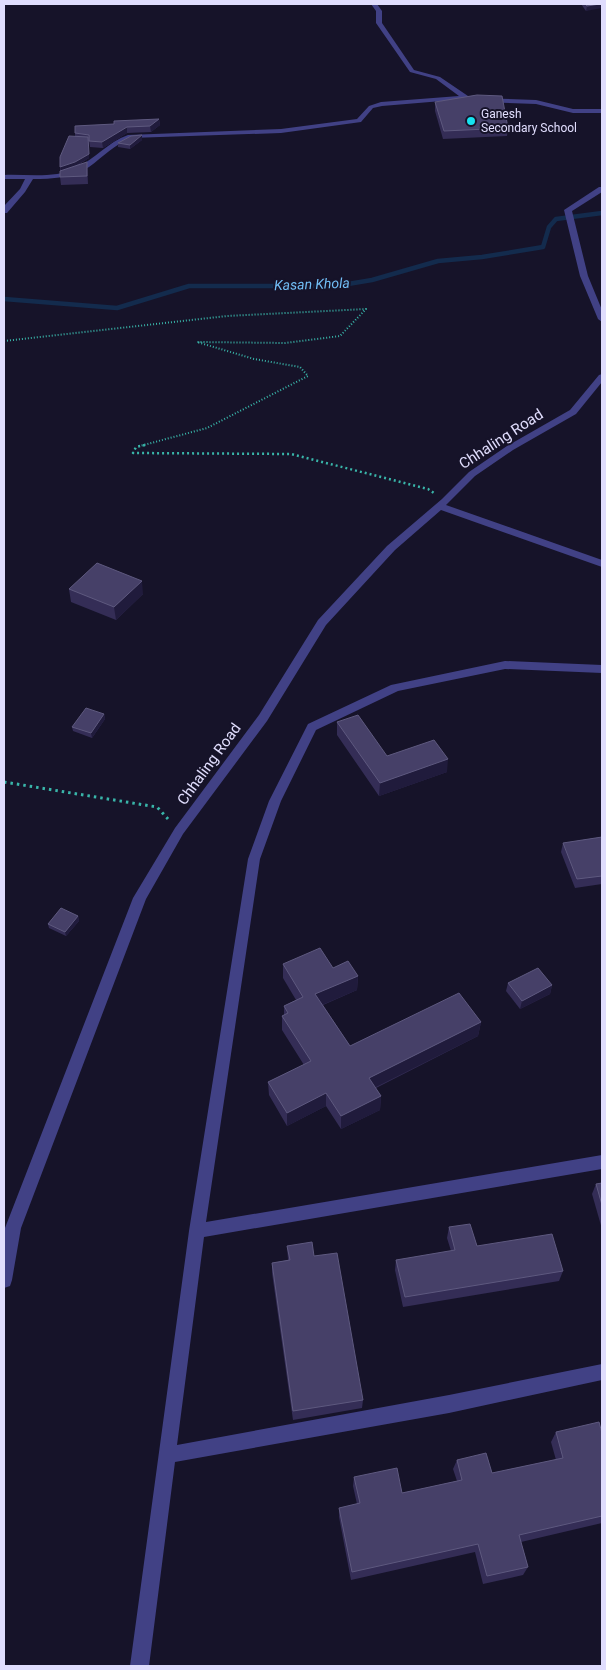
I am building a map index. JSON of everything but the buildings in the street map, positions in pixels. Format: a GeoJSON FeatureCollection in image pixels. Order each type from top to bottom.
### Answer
{"type":"FeatureCollection","features":[{"type":"Feature","properties":{"kind":"street"},"geometry":{"type":"LineString","coordinates":[[374,4],[378,11],[379,22],[400,56],[412,71],[438,78],[466,97]]}},
{"type":"Feature","properties":{"kind":"street"},"geometry":{"type":"LineString","coordinates":[[4,177],[70,174],[83,167],[118,140],[130,136],[281,130],[320,126],[359,121],[371,107],[381,104],[466,97],[478,100],[536,102],[573,111],[602,111]]}},
{"type":"Feature","properties":{"kind":"street"},"geometry":{"type":"LineString","coordinates":[[4,211],[21,194],[28,184],[30,176]]}},
{"type":"Feature","properties":{"kind":"street"},"geometry":{"type":"LineString","coordinates":[[602,189],[568,210],[584,276],[602,319]]}},
{"type":"Feature","properties":{"kind":"street","name":"Chhaling Road"},"geometry":{"type":"LineString","coordinates":[[4,1280],[13,1228],[140,898],[179,831],[262,718],[322,623],[391,548],[472,474],[510,448],[574,412],[602,377]]}},
{"type":"Feature","properties":{"kind":"street"},"geometry":{"type":"LineString","coordinates":[[442,503],[602,564]]}},
{"type":"Feature","properties":{"kind":"street"},"geometry":{"type":"LineString","coordinates":[[139,1666],[197,1231],[254,859],[275,801],[312,728],[395,688],[505,665],[602,669]]}},
{"type":"Feature","properties":{"kind":"street"},"geometry":{"type":"LineString","coordinates":[[197,1231],[602,1162]]}},
{"type":"Feature","properties":{"kind":"street"},"geometry":{"type":"LineString","coordinates":[[168,1455],[449,1404],[602,1372]]}},
{"type":"Feature","properties":{"kind":"path"},"geometry":{"type":"LineString","coordinates":[[4,341],[76,336],[182,321],[282,311],[366,309],[340,336],[285,343],[197,342],[254,358],[300,367],[308,376],[207,428],[136,447],[132,453],[291,454],[428,489],[442,503]]}},
{"type":"Feature","properties":{"kind":"path"},"geometry":{"type":"LineString","coordinates":[[4,782],[157,807],[179,831]]}},
{"type":"Feature","properties":{"kind":"waterway","name":"Kasan Khola"},"geometry":{"type":"LineString","coordinates":[[4,299],[117,308],[189,286],[336,286],[372,280],[438,261],[482,257],[543,247],[549,227],[556,219],[602,213]]}},
{"type":"Feature","properties":{"kind":"place","name":"Ganesh Secondary School"},"geometry":{"type":"Point","coordinates":[471,121]}}]}
